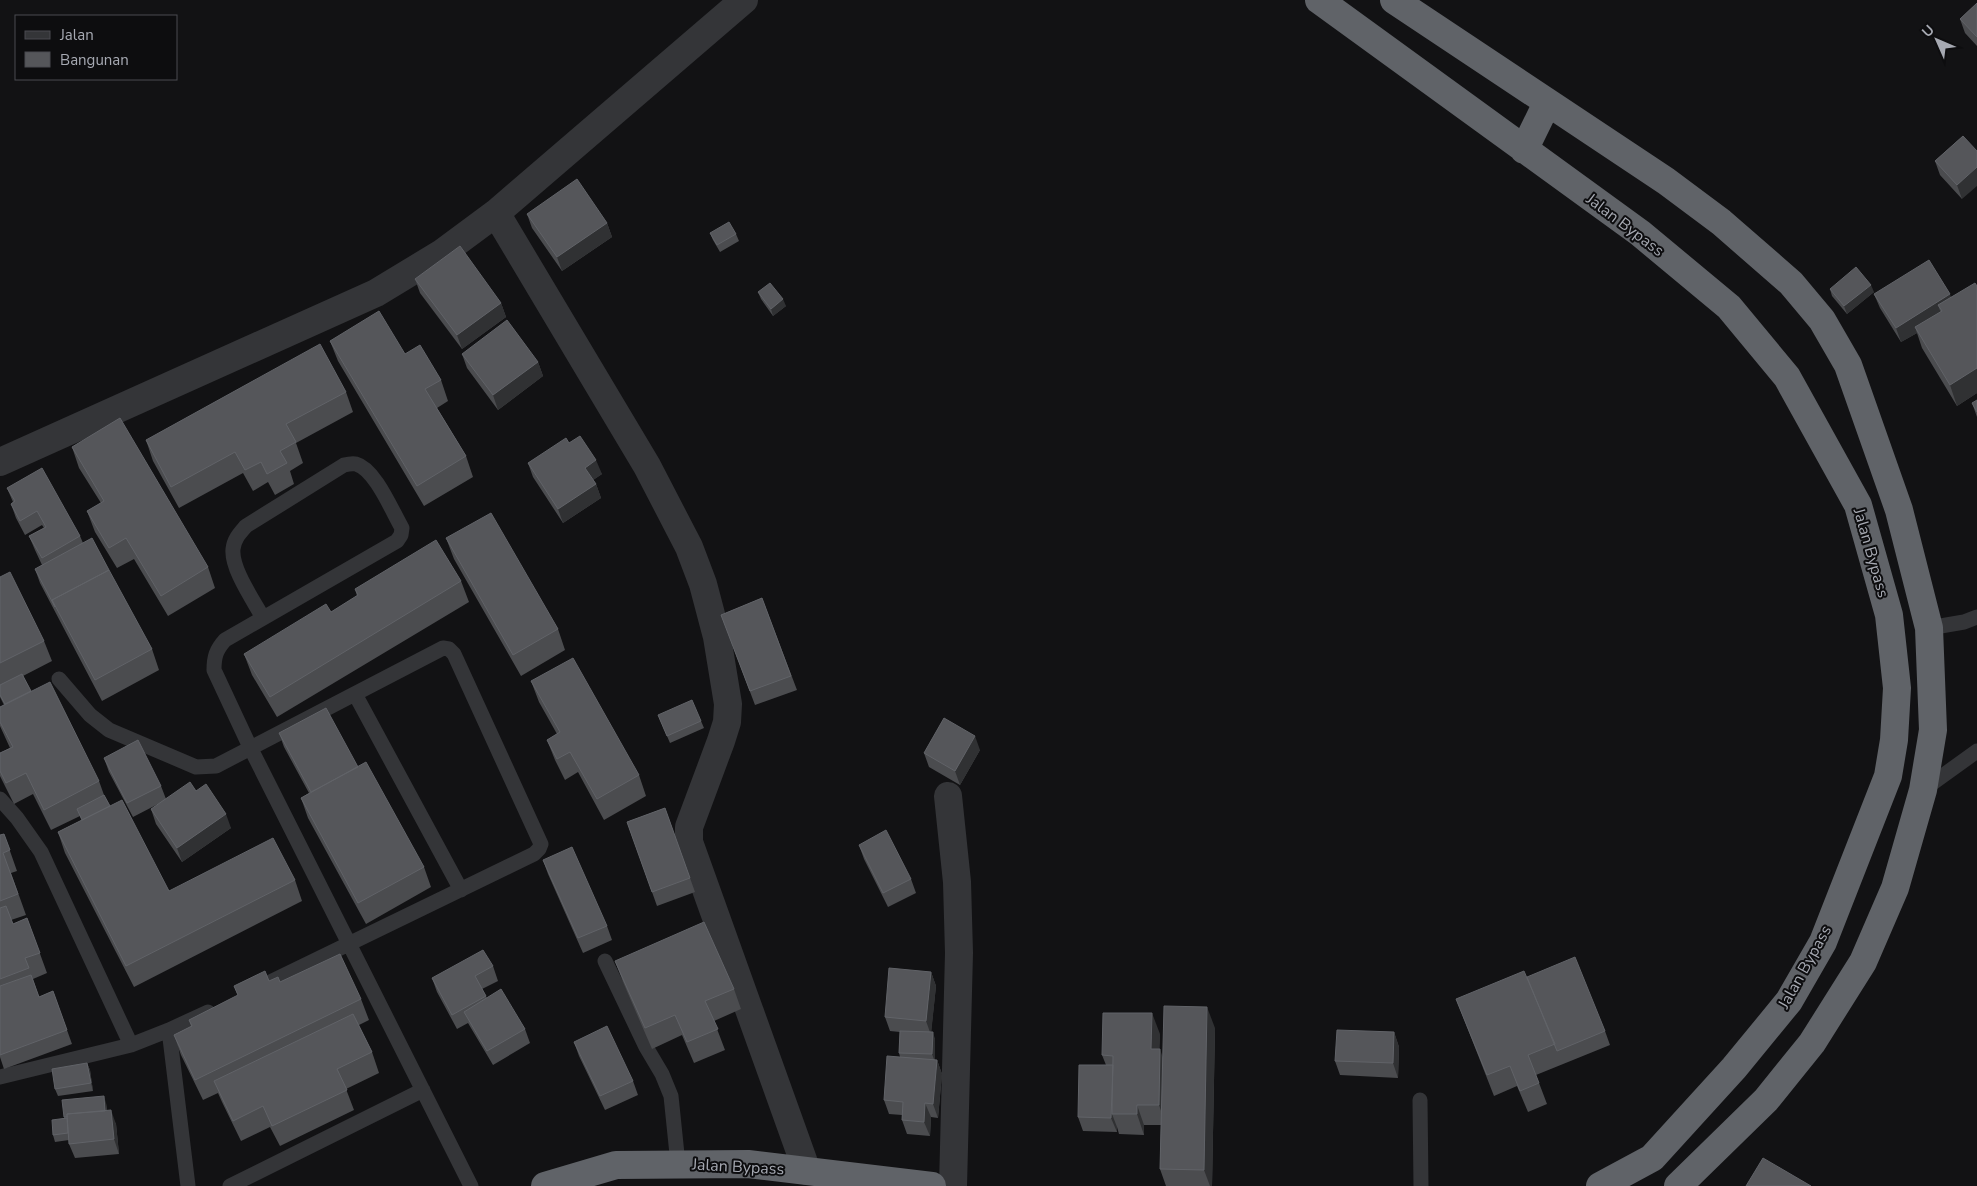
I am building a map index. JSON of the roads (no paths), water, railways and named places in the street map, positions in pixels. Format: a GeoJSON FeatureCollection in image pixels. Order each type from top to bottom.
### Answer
{"type":"FeatureCollection","features":[{"type":"Feature","properties":{"kind":"highway","name":"Jalan Bypass"},"geometry":{"type":"LineString","coordinates":[[1319,0],[1640,234],[1729,307],[1787,377],[1858,505],[1889,615],[1897,688],[1894,740],[1888,776],[1823,942],[1789,1001],[1734,1068],[1652,1158],[1600,1186]]}},
{"type":"Feature","properties":{"kind":"highway"},"geometry":{"type":"LineString","coordinates":[[1394,0],[1666,181],[1721,222],[1791,283],[1822,320],[1848,365],[1896,501],[1929,628],[1933,730],[1923,790],[1895,888],[1858,970],[1812,1043],[1766,1100],[1678,1186]]}},
{"type":"Feature","properties":{"kind":"highway"},"geometry":{"type":"LineString","coordinates":[[1524,150],[1547,103]]}},
{"type":"Feature","properties":{"kind":"highway","name":"Jalan Bypass"},"geometry":{"type":"LineString","coordinates":[[545,1186],[616,1164],[748,1164],[932,1186]]}},
{"type":"Feature","properties":{"kind":"street"},"geometry":{"type":"LineString","coordinates":[[0,462],[376,293],[442,253],[496,212],[744,0]]}},
{"type":"Feature","properties":{"kind":"street"},"geometry":{"type":"LineString","coordinates":[[496,212],[647,466],[689,547],[703,584],[717,637],[728,704],[721,741],[689,827],[689,842],[806,1171]]}},
{"type":"Feature","properties":{"kind":"street"},"geometry":{"type":"LineString","coordinates":[[948,796],[956,882],[959,953],[954,1186]]}},
{"type":"Feature","properties":{"kind":"lane"},"geometry":{"type":"LineString","coordinates":[[263,618],[236,567],[233,550],[237,537],[246,526],[344,465],[354,463],[365,468],[372,476],[402,528],[401,535],[397,541],[225,640],[218,648],[214,658],[214,670],[250,747],[471,1186]]}},
{"type":"Feature","properties":{"kind":"lane"},"geometry":{"type":"LineString","coordinates":[[1929,628],[1964,622],[1977,617]]}},
{"type":"Feature","properties":{"kind":"lane"},"geometry":{"type":"LineString","coordinates":[[59,679],[90,715],[110,730],[196,767],[216,766],[443,648],[449,649],[454,654],[540,844],[539,850],[461,890],[250,991]]}},
{"type":"Feature","properties":{"kind":"lane"},"geometry":{"type":"LineString","coordinates":[[355,694],[461,890]]}},
{"type":"Feature","properties":{"kind":"lane"},"geometry":{"type":"LineString","coordinates":[[1923,790],[1977,751]]}},
{"type":"Feature","properties":{"kind":"lane"},"geometry":{"type":"LineString","coordinates":[[0,799],[17,818],[41,852],[131,1045]]}},
{"type":"Feature","properties":{"kind":"lane"},"geometry":{"type":"LineString","coordinates":[[604,961],[672,1096],[678,1164]]}},
{"type":"Feature","properties":{"kind":"lane"},"geometry":{"type":"LineString","coordinates":[[0,1077],[131,1045],[169,1030],[223,1004]]}},
{"type":"Feature","properties":{"kind":"lane"},"geometry":{"type":"LineString","coordinates":[[169,1030],[188,1186]]}},
{"type":"Feature","properties":{"kind":"lane"},"geometry":{"type":"LineString","coordinates":[[230,1186],[422,1090]]}},
{"type":"Feature","properties":{"kind":"lane"},"geometry":{"type":"LineString","coordinates":[[1420,1100],[1421,1186]]}}]}
